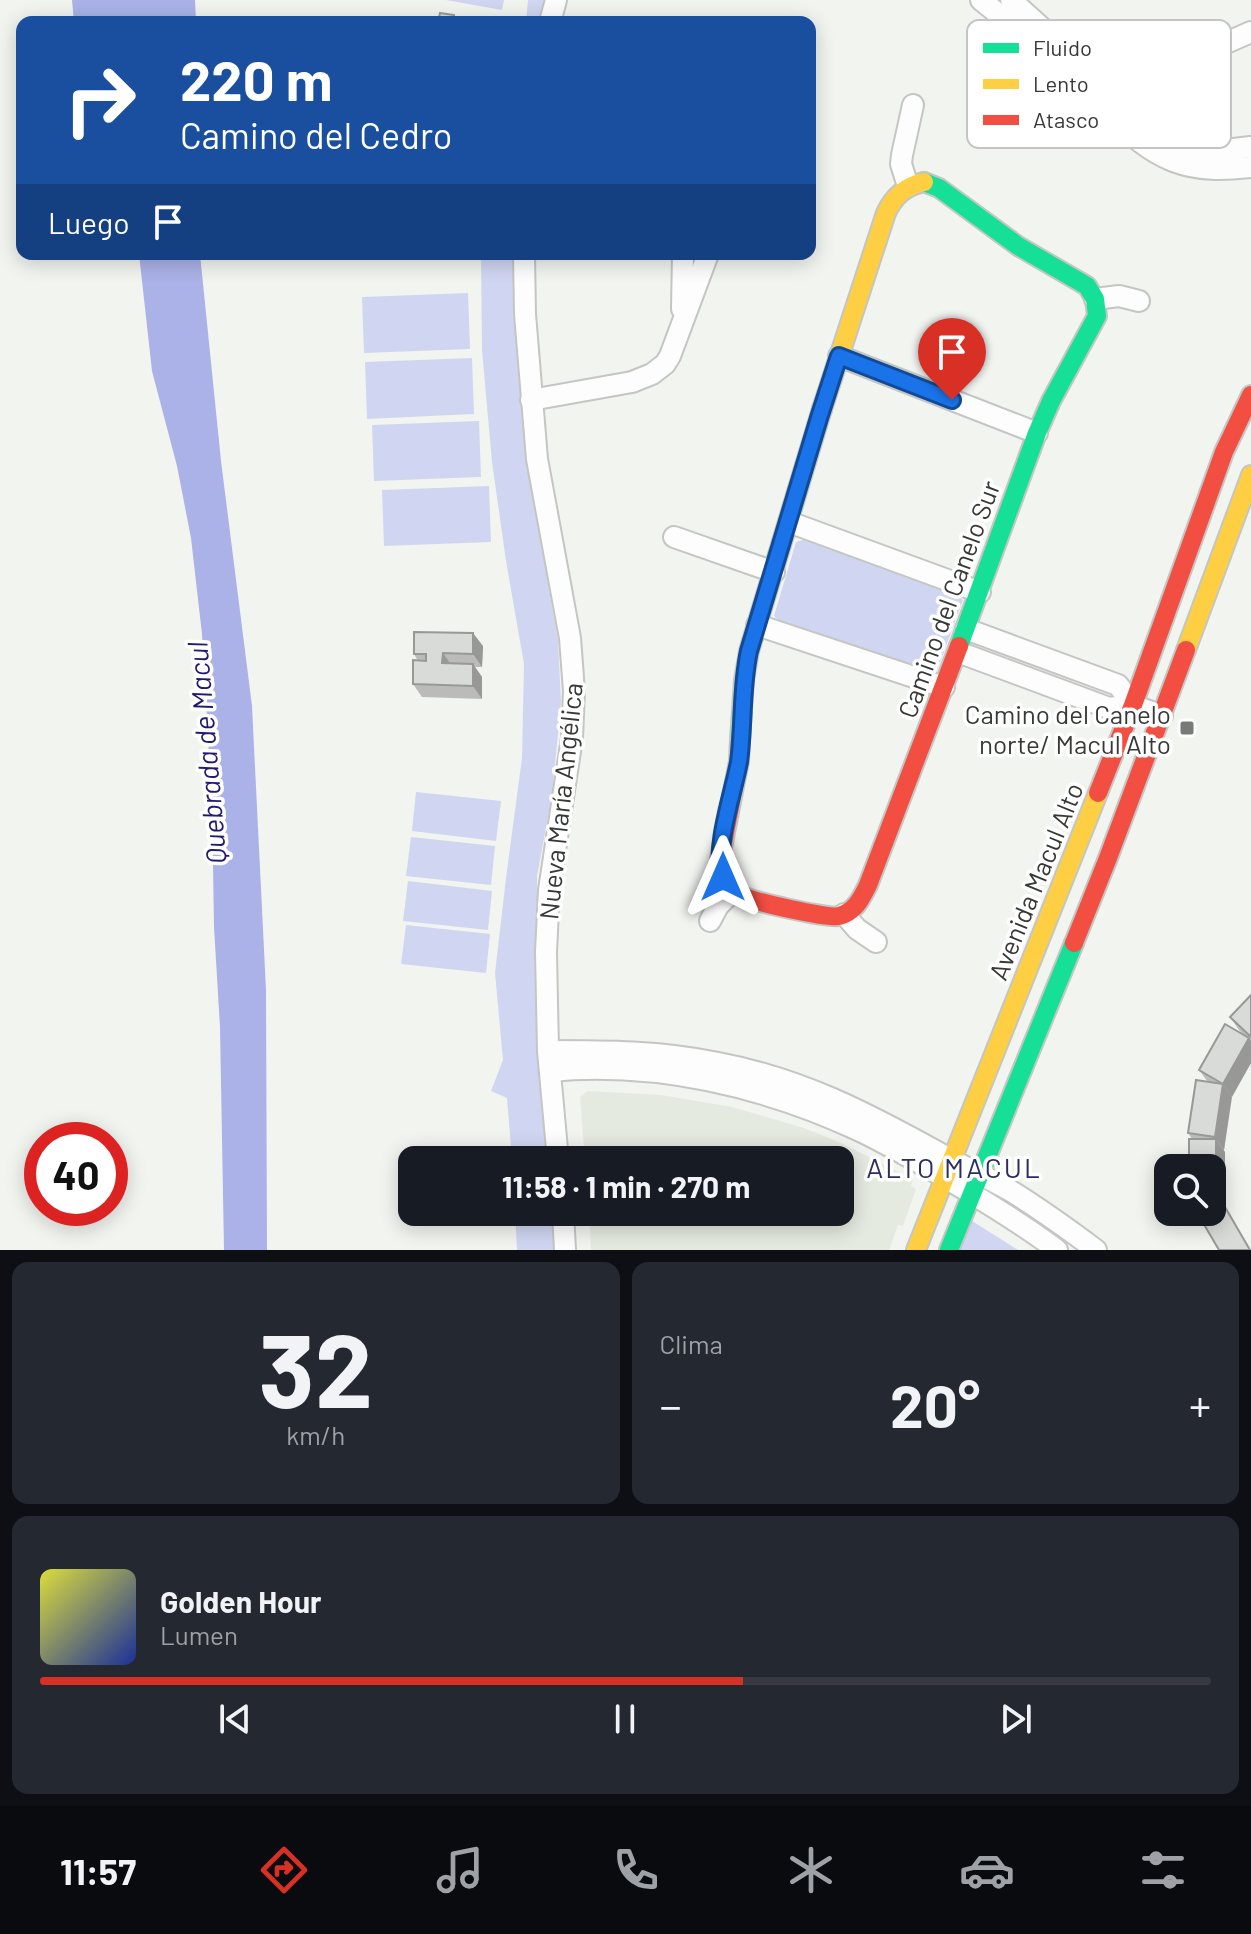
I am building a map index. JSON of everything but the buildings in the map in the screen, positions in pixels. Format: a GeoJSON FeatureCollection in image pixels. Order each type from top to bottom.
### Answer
{"type":"FeatureCollection","features":[{"type":"Feature","properties":{"kind":"street"},"geometry":{"type":"LineString","coordinates":[[981,0],[1003,20]]}},
{"type":"Feature","properties":{"kind":"street"},"geometry":{"type":"LineString","coordinates":[[1019,3],[1037,20]]}},
{"type":"Feature","properties":{"kind":"street"},"geometry":{"type":"LineString","coordinates":[[1231,41],[1251,32]]}},
{"type":"Feature","properties":{"kind":"street"},"geometry":{"type":"LineString","coordinates":[[908,186],[901,164],[913,105]]}},
{"type":"Feature","properties":{"kind":"street"},"geometry":{"type":"LineString","coordinates":[[1197,148],[1210,151],[1251,147]]}},
{"type":"Feature","properties":{"kind":"street"},"geometry":{"type":"LineString","coordinates":[[1149,148],[1173,161],[1199,168],[1223,170],[1251,167]]}},
{"type":"Feature","properties":{"kind":"street"},"geometry":{"type":"LineString","coordinates":[[876,942],[857,929],[844,914],[821,916],[750,899],[733,891],[723,877],[720,858],[739,761],[746,666],[819,418],[890,204],[908,186],[924,182],[939,188],[1018,246],[1079,280],[1095,299],[1119,296],[1139,301]]}},
{"type":"Feature","properties":{"kind":"street","name":"Nueva María Angélica"},"geometry":{"type":"LineString","coordinates":[[524,260],[537,459],[570,638],[574,691],[572,738],[549,890],[546,952],[549,1061],[557,1146]]}},
{"type":"Feature","properties":{"kind":"street"},"geometry":{"type":"LineString","coordinates":[[681,329],[683,260]]}},
{"type":"Feature","properties":{"kind":"street"},"geometry":{"type":"LineString","coordinates":[[531,400],[646,378],[665,364],[706,260]]}},
{"type":"Feature","properties":{"kind":"street","name":"Camino del Canelo Sur"},"geometry":{"type":"LineString","coordinates":[[844,914],[858,904],[868,885],[958,652],[1037,433],[1097,316],[1095,299]]}},
{"type":"Feature","properties":{"kind":"street"},"geometry":{"type":"LineString","coordinates":[[839,356],[1037,433]]}},
{"type":"Feature","properties":{"kind":"street","name":"Avenida Macul Alto"},"geometry":{"type":"LineString","coordinates":[[916,1250],[1133,705],[1219,466],[1251,395]]}},
{"type":"Feature","properties":{"kind":"street"},"geometry":{"type":"LineString","coordinates":[[949,1250],[1108,858],[1251,475]]}},
{"type":"Feature","properties":{"kind":"street"},"geometry":{"type":"LineString","coordinates":[[789,522],[980,592]]}},
{"type":"Feature","properties":{"kind":"street"},"geometry":{"type":"LineString","coordinates":[[674,537],[774,572]]}},
{"type":"Feature","properties":{"kind":"street"},"geometry":{"type":"LineString","coordinates":[[757,625],[944,687]]}},
{"type":"Feature","properties":{"kind":"street"},"geometry":{"type":"LineString","coordinates":[[966,629],[1118,685],[1133,705]]}},
{"type":"Feature","properties":{"kind":"street"},"geometry":{"type":"LineString","coordinates":[[958,652],[1109,708],[1133,705],[1162,716]]}},
{"type":"Feature","properties":{"kind":"street"},"geometry":{"type":"LineString","coordinates":[[710,921],[718,906],[733,891]]}},
{"type":"Feature","properties":{"kind":"street"},"geometry":{"type":"LineString","coordinates":[[549,1061],[611,1051],[673,1055],[720,1063],[807,1088],[854,1107],[949,1169],[973,1194],[1057,1250]]}},
{"type":"Feature","properties":{"kind":"street"},"geometry":{"type":"LineString","coordinates":[[949,1169],[981,1174],[1042,1211],[1096,1250]]}},
{"type":"Feature","properties":{"kind":"street"},"geometry":{"type":"LineString","coordinates":[[564,1226],[565,1250]]}},
{"type":"Feature","properties":{"kind":"shaded area"},"geometry":{"type":"Polygon","coordinates":[[[446,0],[504,0],[502,10],[446,0]]]}},
{"type":"Feature","properties":{"kind":"shaded area"},"geometry":{"type":"Polygon","coordinates":[[[528,0],[549,0],[545,16],[527,16],[528,0]]]}},
{"type":"Feature","properties":{"kind":"shaded area"},"geometry":{"type":"Polygon","coordinates":[[[481,260],[517,260],[523,398],[544,560],[558,640],[561,703],[552,795],[537,876],[538,1001],[548,1146],[511,1146],[507,1098],[491,1091],[503,1060],[495,973],[522,758],[524,664],[492,462],[482,350],[481,260]]]}},
{"type":"Feature","properties":{"kind":"shaded area"},"geometry":{"type":"Polygon","coordinates":[[[468,293],[470,349],[364,353],[362,297],[468,293]]]}},
{"type":"Feature","properties":{"kind":"shaded area"},"geometry":{"type":"Polygon","coordinates":[[[472,358],[474,414],[367,419],[365,362],[472,358]]]}},
{"type":"Feature","properties":{"kind":"shaded area"},"geometry":{"type":"Polygon","coordinates":[[[479,421],[481,477],[374,481],[372,425],[479,421]]]}},
{"type":"Feature","properties":{"kind":"shaded area"},"geometry":{"type":"Polygon","coordinates":[[[489,486],[491,542],[384,546],[382,490],[489,486]]]}},
{"type":"Feature","properties":{"kind":"shaded area"},"geometry":{"type":"Polygon","coordinates":[[[806,539],[963,600],[936,673],[780,622],[774,616],[796,542],[806,539]]]}},
{"type":"Feature","properties":{"kind":"shaded area"},"geometry":{"type":"Polygon","coordinates":[[[416,792],[501,801],[496,841],[412,831],[416,792]]]}},
{"type":"Feature","properties":{"kind":"shaded area"},"geometry":{"type":"Polygon","coordinates":[[[411,837],[495,846],[491,885],[406,876],[411,837]]]}},
{"type":"Feature","properties":{"kind":"shaded area"},"geometry":{"type":"Polygon","coordinates":[[[408,881],[492,891],[488,930],[403,921],[408,881]]]}},
{"type":"Feature","properties":{"kind":"shaded area"},"geometry":{"type":"Polygon","coordinates":[[[406,925],[490,934],[486,973],[401,964],[406,925]]]}},
{"type":"Feature","properties":{"kind":"shaded area"},"geometry":{"type":"Polygon","coordinates":[[[588,1091],[661,1095],[732,1107],[804,1128],[847,1146],[584,1146],[580,1097],[588,1091]]]}},
{"type":"Feature","properties":{"kind":"shaded area"},"geometry":{"type":"Polygon","coordinates":[[[854,1150],[913,1179],[911,1186],[916,1189],[903,1226],[898,1225],[889,1250],[591,1250],[590,1226],[854,1226],[854,1150]]]}},
{"type":"Feature","properties":{"kind":"shaded area"},"geometry":{"type":"Polygon","coordinates":[[[969,1219],[1018,1250],[957,1250],[969,1219]]]}},
{"type":"Feature","properties":{"kind":"shaded area"},"geometry":{"type":"Polygon","coordinates":[[[516,1226],[553,1226],[555,1250],[517,1250],[516,1226]]]}},
{"type":"Feature","properties":{"kind":"water"},"geometry":{"type":"Polygon","coordinates":[[[72,0],[195,0],[196,16],[73,16],[72,0]]]}},
{"type":"Feature","properties":{"kind":"water"},"geometry":{"type":"Polygon","coordinates":[[[140,260],[201,260],[221,461],[252,706],[266,990],[267,1250],[224,1250],[220,1027],[202,634],[191,538],[177,466],[152,371],[140,260]]]}},
{"type":"Feature","properties":{"kind":"traffic: fast"},"geometry":{"type":"LineString","coordinates":[[924,182],[939,188],[1018,246],[1087,286],[1095,299],[1097,316],[1037,433],[959,646]]}},
{"type":"Feature","properties":{"kind":"traffic: fast"},"geometry":{"type":"LineString","coordinates":[[740,739],[749,651],[822,409]]}},
{"type":"Feature","properties":{"kind":"traffic: fast"},"geometry":{"type":"LineString","coordinates":[[949,1250],[1074,943]]}},
{"type":"Feature","properties":{"kind":"traffic: slow"},"geometry":{"type":"LineString","coordinates":[[822,409],[886,213],[901,193],[924,182]]}},
{"type":"Feature","properties":{"kind":"traffic: slow"},"geometry":{"type":"LineString","coordinates":[[1186,650],[1251,475]]}},
{"type":"Feature","properties":{"kind":"traffic: slow"},"geometry":{"type":"LineString","coordinates":[[916,1250],[1098,793]]}},
{"type":"Feature","properties":{"kind":"traffic: jam"},"geometry":{"type":"LineString","coordinates":[[1098,793],[1224,452],[1251,395]]}},
{"type":"Feature","properties":{"kind":"traffic: jam"},"geometry":{"type":"LineString","coordinates":[[740,739],[739,761],[720,858],[726,881],[739,894],[758,901],[821,915],[845,914],[857,904],[868,885],[959,646]]}},
{"type":"Feature","properties":{"kind":"traffic: jam"},"geometry":{"type":"LineString","coordinates":[[1074,943],[1186,650]]}},
{"type":"Feature","properties":{"kind":"place","name":"Camino del Canelo norte/ Macul Alto"},"geometry":{"type":"Point","coordinates":[1187,728]}},
{"type":"Feature","properties":{"kind":"district","name":"ALTO MACUL"},"geometry":{"type":"Point","coordinates":[954,1167]}},
{"type":"Feature","properties":{"kind":"route"},"geometry":{"type":"LineString","coordinates":[[723,877],[721,848],[739,761],[749,651],[839,356],[952,400]]}},
{"type":"Feature","properties":{"kind":"water label","name":"Quebrada de Macul"},"geometry":{"type":"Point","coordinates":[206,753]}}]}
